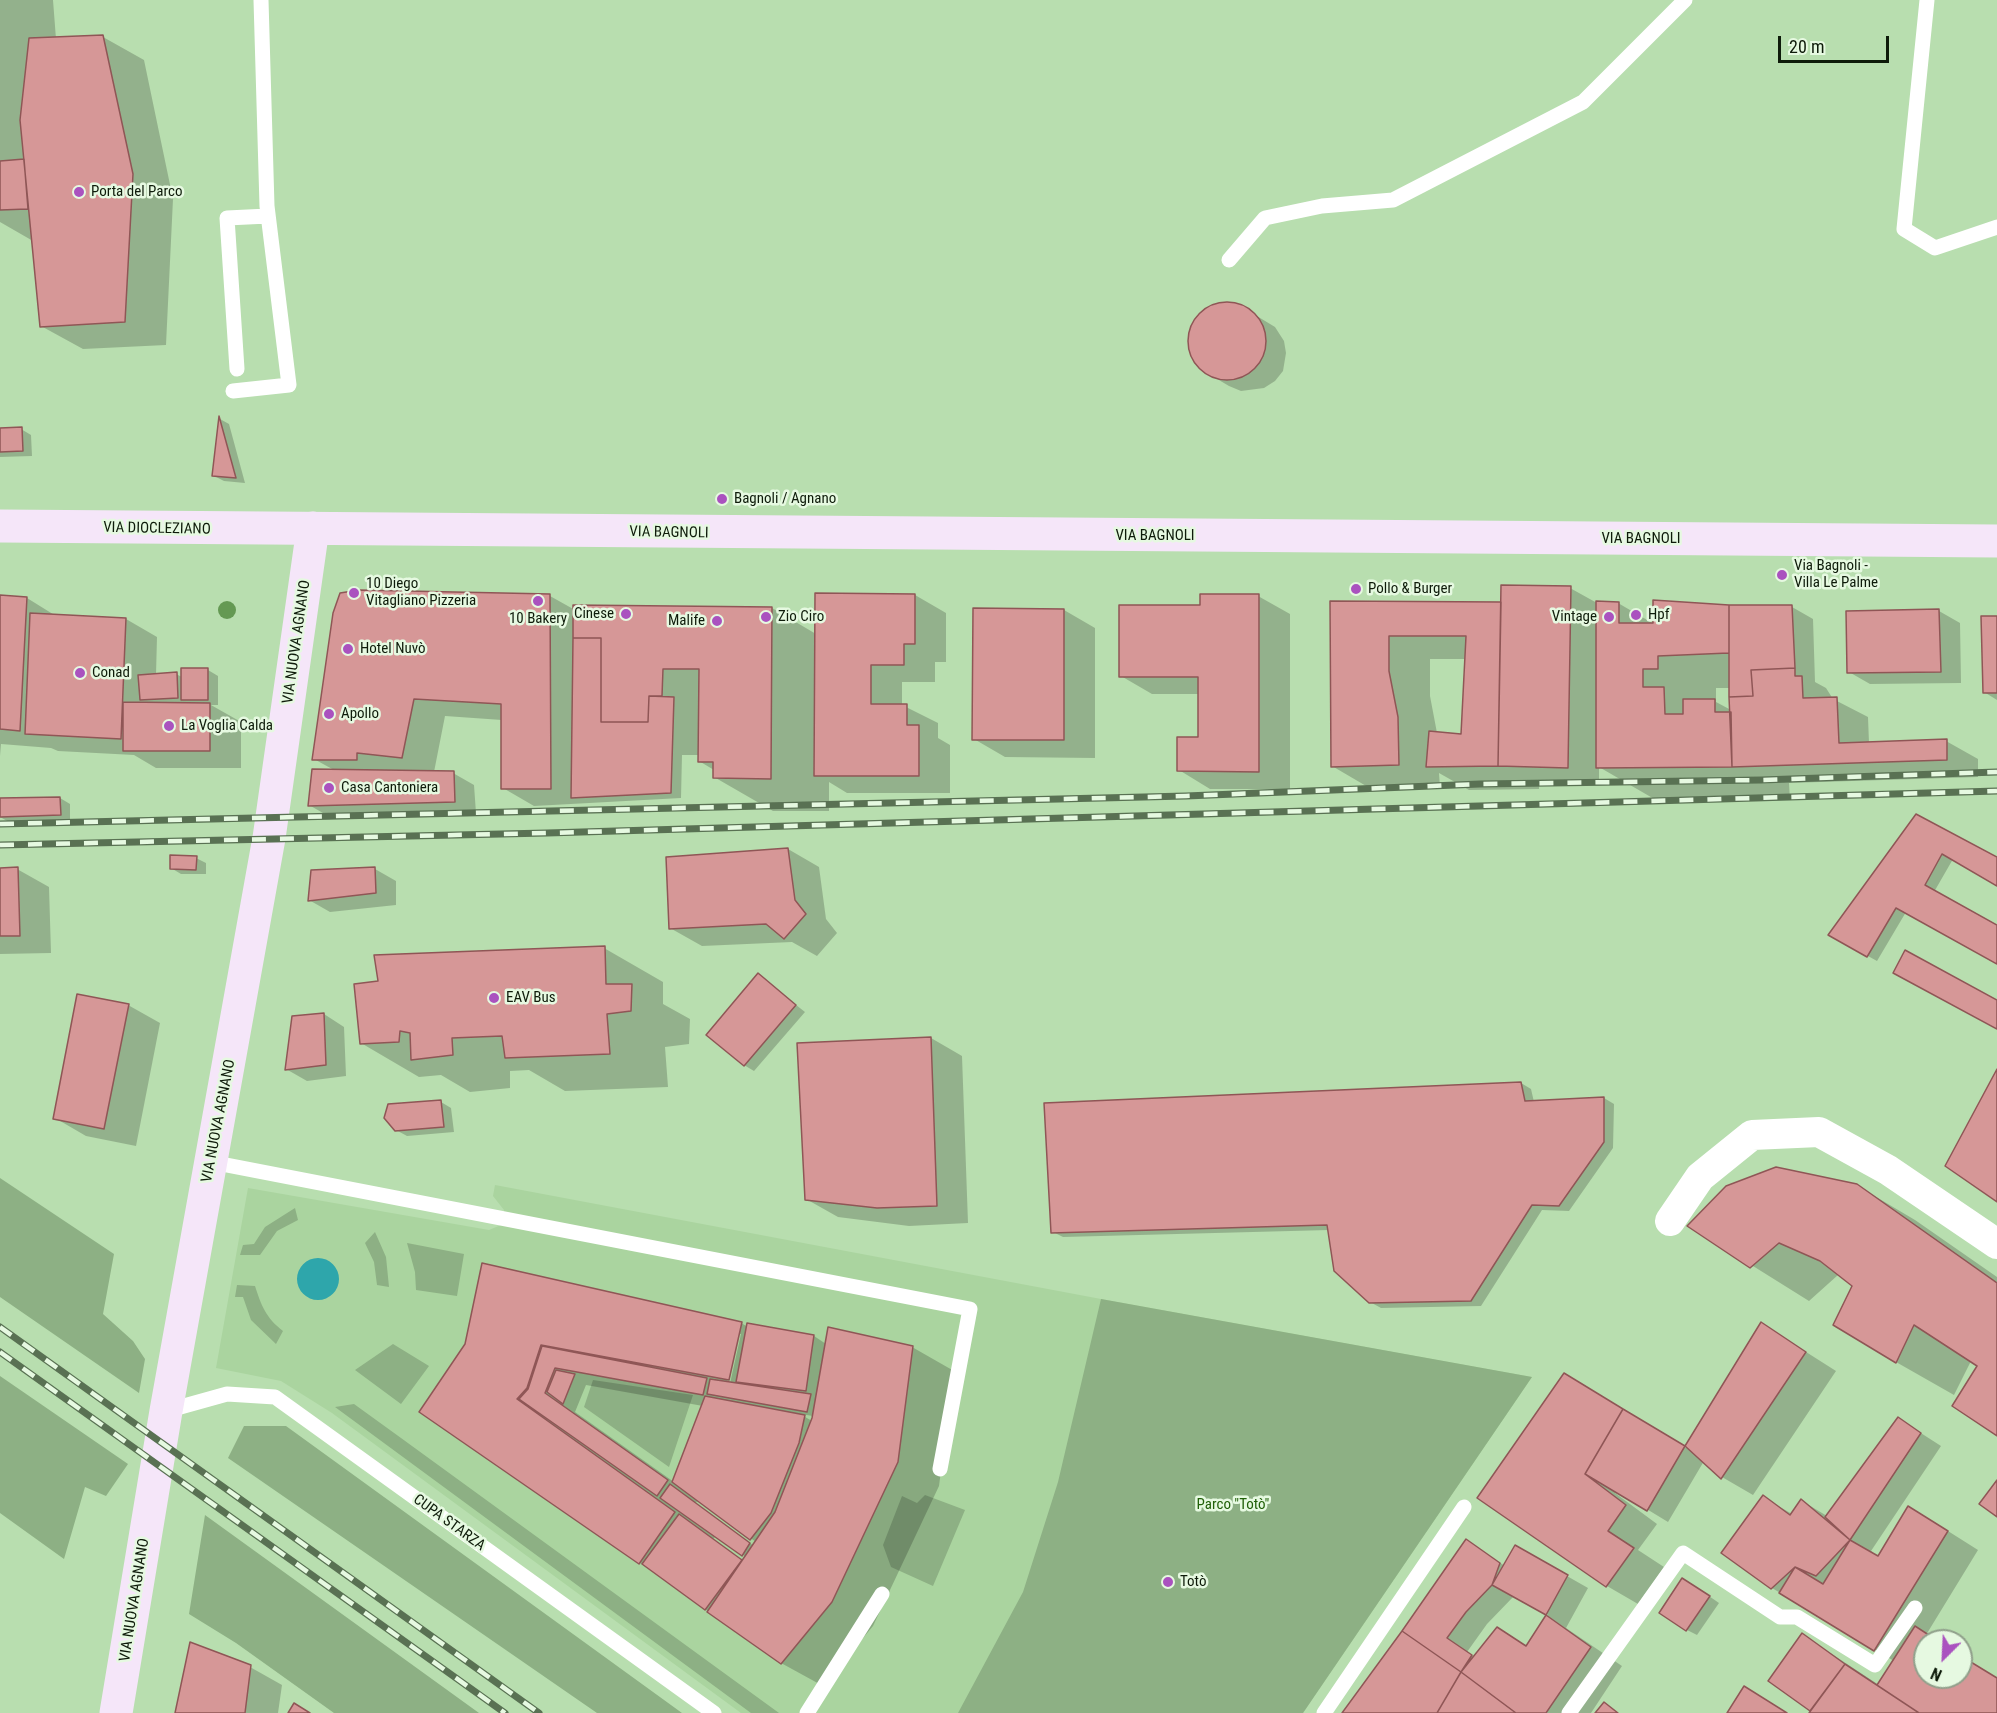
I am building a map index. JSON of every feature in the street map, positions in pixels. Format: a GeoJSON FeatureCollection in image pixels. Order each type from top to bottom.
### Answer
{"type":"FeatureCollection","features":[{"type":"Feature","properties":{"kind":"street","name":"VIA DIOCLEZIANO"},"geometry":{"type":"LineString","coordinates":[[0,526],[313,528]]}},
{"type":"Feature","properties":{"kind":"street","name":"VIA BAGNOLI"},"geometry":{"type":"LineString","coordinates":[[313,528],[781,534],[1997,541]]}},
{"type":"Feature","properties":{"kind":"street","name":"VIA NUOVA AGNANO"},"geometry":{"type":"LineString","coordinates":[[116,1713],[166,1411],[269,838],[313,528]]}},
{"type":"Feature","properties":{"kind":"street"},"geometry":{"type":"LineString","coordinates":[[1670,1221],[1700,1177],[1752,1135],[1819,1132],[1888,1170],[1997,1244]]}},
{"type":"Feature","properties":{"kind":"lane"},"geometry":{"type":"LineString","coordinates":[[233,391],[289,385],[268,216],[261,0]]}},
{"type":"Feature","properties":{"kind":"lane"},"geometry":{"type":"LineString","coordinates":[[1228,260],[1265,218],[1322,206],[1393,200],[1583,102],[1685,0]]}},
{"type":"Feature","properties":{"kind":"lane"},"geometry":{"type":"LineString","coordinates":[[1927,0],[1904,229],[1935,248],[1997,227]]}},
{"type":"Feature","properties":{"kind":"lane"},"geometry":{"type":"LineString","coordinates":[[237,369],[227,218],[268,216]]}},
{"type":"Feature","properties":{"kind":"lane"},"geometry":{"type":"LineString","coordinates":[[211,1162],[970,1309],[940,1469]]}},
{"type":"Feature","properties":{"kind":"lane","name":"CUPA STARZA"},"geometry":{"type":"LineString","coordinates":[[166,1411],[226,1394],[275,1397],[714,1713]]}},
{"type":"Feature","properties":{"kind":"lane"},"geometry":{"type":"LineString","coordinates":[[1324,1713],[1464,1507]]}},
{"type":"Feature","properties":{"kind":"lane"},"geometry":{"type":"LineString","coordinates":[[1569,1713],[1683,1553],[1779,1617],[1797,1617],[1875,1665],[1915,1608]]}},
{"type":"Feature","properties":{"kind":"lane"},"geometry":{"type":"LineString","coordinates":[[807,1713],[882,1594]]}},
{"type":"Feature","properties":{"kind":"shaded area"},"geometry":{"type":"Polygon","coordinates":[[[495,1185],[1532,1377],[1303,1713],[741,1713],[332,1413],[281,1381],[216,1368],[248,1188],[489,1230],[501,1225],[504,1210],[493,1196],[495,1185]]]}},
{"type":"Feature","properties":{"kind":"green space"},"geometry":{"type":"Polygon","coordinates":[[[0,1178],[114,1254],[103,1314],[133,1341],[145,1359],[139,1393],[0,1297],[0,1178]]]}},
{"type":"Feature","properties":{"kind":"green space"},"geometry":{"type":"Polygon","coordinates":[[[295,1208],[298,1220],[277,1231],[260,1255],[240,1255],[243,1245],[254,1244],[265,1227],[295,1208]]]}},
{"type":"Feature","properties":{"kind":"green space"},"geometry":{"type":"Polygon","coordinates":[[[375,1232],[386,1257],[389,1287],[377,1285],[374,1262],[365,1243],[375,1232]]]}},
{"type":"Feature","properties":{"kind":"green space"},"geometry":{"type":"Polygon","coordinates":[[[407,1243],[464,1254],[457,1296],[416,1290],[415,1272],[407,1243]]]}},
{"type":"Feature","properties":{"kind":"green space"},"geometry":{"type":"Polygon","coordinates":[[[237,1285],[255,1286],[265,1311],[283,1331],[276,1344],[251,1320],[243,1297],[235,1297],[237,1285]]]}},
{"type":"Feature","properties":{"kind":"green space","name":"Parco \"Totò\""},"geometry":{"type":"Polygon","coordinates":[[[1101,1299],[1532,1377],[1303,1713],[958,1713],[1023,1592],[1058,1482],[1101,1299]]]}},
{"type":"Feature","properties":{"kind":"green space"},"geometry":{"type":"Polygon","coordinates":[[[393,1344],[429,1366],[401,1404],[355,1370],[393,1344]]]}},
{"type":"Feature","properties":{"kind":"green space"},"geometry":{"type":"Polygon","coordinates":[[[0,1376],[128,1464],[106,1496],[85,1487],[64,1559],[0,1513],[0,1376]]]}},
{"type":"Feature","properties":{"kind":"green space"},"geometry":{"type":"Polygon","coordinates":[[[593,1380],[693,1395],[669,1467],[584,1407],[593,1380]]]}},
{"type":"Feature","properties":{"kind":"green space"},"geometry":{"type":"Polygon","coordinates":[[[354,1404],[779,1713],[751,1713],[335,1407],[354,1404]]]}},
{"type":"Feature","properties":{"kind":"green space"},"geometry":{"type":"Polygon","coordinates":[[[244,1426],[286,1426],[682,1713],[597,1713],[228,1458],[244,1426]]]}},
{"type":"Feature","properties":{"kind":"green space"},"geometry":{"type":"Polygon","coordinates":[[[925,1495],[965,1510],[933,1586],[891,1567],[883,1545],[902,1496],[917,1503],[925,1495]]]}},
{"type":"Feature","properties":{"kind":"green space"},"geometry":{"type":"Polygon","coordinates":[[[205,1515],[479,1713],[334,1713],[236,1643],[189,1614],[205,1515]]]}},
{"type":"Feature","properties":{"kind":"water"},"geometry":{"type":"Polygon","coordinates":[[[318,1258],[326,1259],[333,1264],[338,1271],[338,1287],[333,1294],[326,1299],[318,1300],[310,1299],[303,1294],[298,1287],[297,1279],[298,1271],[303,1264],[310,1259],[318,1258]]]}},
{"type":"Feature","properties":{"kind":"building","name":"Porta del Parco"},"geometry":{"type":"Polygon","coordinates":[[[103,35],[133,174],[125,322],[40,327],[20,120],[29,38],[103,35]]]}},
{"type":"Feature","properties":{"kind":"building"},"geometry":{"type":"Polygon","coordinates":[[[24,159],[28,209],[0,210],[0,161],[24,159]]]}},
{"type":"Feature","properties":{"kind":"building"},"geometry":{"type":"Polygon","coordinates":[[[1227,302],[1242,305],[1259,319],[1266,341],[1263,356],[1249,373],[1227,380],[1212,377],[1195,363],[1188,341],[1191,326],[1205,309],[1227,302]]]}},
{"type":"Feature","properties":{"kind":"building"},"geometry":{"type":"Polygon","coordinates":[[[219,416],[236,478],[212,476],[219,416]]]}},
{"type":"Feature","properties":{"kind":"building"},"geometry":{"type":"Polygon","coordinates":[[[22,427],[23,451],[0,452],[0,428],[22,427]]]}},
{"type":"Feature","properties":{"kind":"building"},"geometry":{"type":"Polygon","coordinates":[[[1501,585],[1571,586],[1568,768],[1498,766],[1501,585]]]}},
{"type":"Feature","properties":{"kind":"building"},"geometry":{"type":"Polygon","coordinates":[[[359,590],[550,594],[551,789],[501,789],[501,704],[414,699],[402,758],[357,753],[357,760],[312,760],[333,613],[340,593],[359,590]]]}},
{"type":"Feature","properties":{"kind":"building"},"geometry":{"type":"Polygon","coordinates":[[[815,593],[915,594],[915,644],[904,644],[904,665],[871,665],[871,704],[907,704],[907,725],[919,725],[919,776],[814,776],[815,593]]]}},
{"type":"Feature","properties":{"kind":"building"},"geometry":{"type":"Polygon","coordinates":[[[1200,594],[1259,594],[1259,772],[1177,771],[1177,737],[1198,737],[1198,677],[1119,677],[1119,605],[1200,605],[1200,594]]]}},
{"type":"Feature","properties":{"kind":"building"},"geometry":{"type":"Polygon","coordinates":[[[0,595],[27,597],[20,731],[0,729],[0,595]]]}},
{"type":"Feature","properties":{"kind":"building"},"geometry":{"type":"Polygon","coordinates":[[[1653,600],[1729,605],[1729,653],[1658,656],[1658,669],[1643,669],[1643,687],[1664,687],[1665,714],[1683,714],[1683,699],[1715,699],[1715,712],[1731,712],[1732,767],[1596,768],[1596,601],[1619,602],[1619,623],[1653,623],[1653,600]]]}},
{"type":"Feature","properties":{"kind":"building"},"geometry":{"type":"Polygon","coordinates":[[[1330,601],[1501,602],[1498,766],[1426,767],[1429,731],[1461,734],[1466,636],[1389,636],[1389,671],[1398,717],[1399,765],[1331,767],[1330,601]]]}},
{"type":"Feature","properties":{"kind":"building"},"geometry":{"type":"Polygon","coordinates":[[[573,605],[772,607],[771,779],[713,778],[713,762],[698,762],[699,669],[663,669],[662,696],[649,696],[648,722],[601,722],[601,638],[573,638],[573,605]]]}},
{"type":"Feature","properties":{"kind":"building"},"geometry":{"type":"Polygon","coordinates":[[[1729,605],[1792,605],[1795,668],[1751,670],[1753,696],[1729,697],[1729,605]]]}},
{"type":"Feature","properties":{"kind":"building"},"geometry":{"type":"Polygon","coordinates":[[[973,608],[1064,609],[1064,740],[972,740],[973,608]]]}},
{"type":"Feature","properties":{"kind":"building"},"geometry":{"type":"Polygon","coordinates":[[[1939,609],[1941,672],[1847,673],[1846,611],[1939,609]]]}},
{"type":"Feature","properties":{"kind":"building"},"geometry":{"type":"Polygon","coordinates":[[[30,613],[126,618],[121,739],[25,734],[30,613]]]}},
{"type":"Feature","properties":{"kind":"building"},"geometry":{"type":"Polygon","coordinates":[[[1981,616],[1997,616],[1997,693],[1983,693],[1981,616]]]}},
{"type":"Feature","properties":{"kind":"building"},"geometry":{"type":"Polygon","coordinates":[[[573,638],[601,638],[601,722],[648,722],[649,696],[674,697],[671,793],[571,798],[573,638]]]}},
{"type":"Feature","properties":{"kind":"building"},"geometry":{"type":"Polygon","coordinates":[[[181,668],[208,668],[208,700],[181,700],[181,668]]]}},
{"type":"Feature","properties":{"kind":"building"},"geometry":{"type":"Polygon","coordinates":[[[1795,668],[1795,676],[1802,676],[1803,698],[1837,697],[1839,743],[1947,739],[1947,760],[1732,767],[1729,697],[1753,696],[1751,670],[1795,668]]]}},
{"type":"Feature","properties":{"kind":"building"},"geometry":{"type":"Polygon","coordinates":[[[177,672],[178,698],[140,700],[138,675],[177,672]]]}},
{"type":"Feature","properties":{"kind":"building"},"geometry":{"type":"Polygon","coordinates":[[[123,702],[210,703],[210,751],[123,751],[123,702]]]}},
{"type":"Feature","properties":{"kind":"building"},"geometry":{"type":"Polygon","coordinates":[[[312,769],[454,771],[455,802],[308,806],[312,769]]]}},
{"type":"Feature","properties":{"kind":"building"},"geometry":{"type":"Polygon","coordinates":[[[60,797],[61,815],[0,817],[0,798],[60,797]]]}},
{"type":"Feature","properties":{"kind":"building"},"geometry":{"type":"Polygon","coordinates":[[[1916,814],[1997,857],[1997,886],[1942,854],[1925,885],[1997,925],[1997,964],[1896,908],[1867,957],[1828,935],[1916,814]]]}},
{"type":"Feature","properties":{"kind":"building"},"geometry":{"type":"Polygon","coordinates":[[[788,848],[795,900],[806,914],[784,939],[766,924],[669,929],[666,857],[788,848]]]}},
{"type":"Feature","properties":{"kind":"building"},"geometry":{"type":"Polygon","coordinates":[[[170,855],[197,856],[196,870],[170,869],[170,855]]]}},
{"type":"Feature","properties":{"kind":"building"},"geometry":{"type":"Polygon","coordinates":[[[18,867],[20,936],[0,936],[0,868],[18,867]]]}},
{"type":"Feature","properties":{"kind":"building"},"geometry":{"type":"Polygon","coordinates":[[[375,867],[376,893],[308,901],[311,870],[375,867]]]}},
{"type":"Feature","properties":{"kind":"building","name":"EAV Bus"},"geometry":{"type":"Polygon","coordinates":[[[605,946],[606,984],[632,984],[631,1011],[607,1014],[610,1054],[505,1058],[502,1036],[452,1038],[453,1055],[411,1060],[410,1033],[400,1031],[399,1042],[360,1044],[354,984],[378,981],[374,955],[605,946]]]}},
{"type":"Feature","properties":{"kind":"building"},"geometry":{"type":"Polygon","coordinates":[[[1905,950],[1997,1000],[1997,1029],[1893,973],[1905,950]]]}},
{"type":"Feature","properties":{"kind":"building"},"geometry":{"type":"Polygon","coordinates":[[[758,973],[796,1005],[744,1066],[706,1035],[758,973]]]}},
{"type":"Feature","properties":{"kind":"building"},"geometry":{"type":"Polygon","coordinates":[[[77,994],[129,1004],[104,1129],[53,1119],[77,994]]]}},
{"type":"Feature","properties":{"kind":"building"},"geometry":{"type":"Polygon","coordinates":[[[324,1013],[326,1065],[285,1070],[292,1016],[324,1013]]]}},
{"type":"Feature","properties":{"kind":"building"},"geometry":{"type":"Polygon","coordinates":[[[931,1037],[937,1206],[877,1208],[805,1200],[797,1043],[931,1037]]]}},
{"type":"Feature","properties":{"kind":"building"},"geometry":{"type":"Polygon","coordinates":[[[1997,1069],[1997,1202],[1945,1166],[1997,1069]]]}},
{"type":"Feature","properties":{"kind":"building"},"geometry":{"type":"Polygon","coordinates":[[[1521,1082],[1525,1101],[1604,1097],[1604,1142],[1559,1206],[1532,1205],[1471,1301],[1369,1303],[1334,1271],[1327,1225],[1051,1233],[1044,1103],[1521,1082]]]}},
{"type":"Feature","properties":{"kind":"building"},"geometry":{"type":"Polygon","coordinates":[[[441,1100],[444,1127],[395,1131],[384,1118],[388,1104],[441,1100]]]}},
{"type":"Feature","properties":{"kind":"building"},"geometry":{"type":"Polygon","coordinates":[[[1776,1167],[1857,1184],[1997,1283],[1997,1436],[1952,1406],[1977,1366],[1914,1325],[1896,1363],[1833,1325],[1852,1286],[1820,1261],[1779,1243],[1750,1268],[1687,1226],[1726,1186],[1776,1167]]]}},
{"type":"Feature","properties":{"kind":"building"},"geometry":{"type":"Polygon","coordinates":[[[482,1263],[742,1322],[729,1380],[541,1345],[527,1388],[517,1399],[675,1512],[639,1564],[419,1412],[465,1344],[482,1263]]]}},
{"type":"Feature","properties":{"kind":"building"},"geometry":{"type":"Polygon","coordinates":[[[1761,1322],[1806,1352],[1721,1479],[1685,1446],[1761,1322]]]}},
{"type":"Feature","properties":{"kind":"building"},"geometry":{"type":"Polygon","coordinates":[[[747,1323],[814,1335],[806,1391],[736,1382],[747,1323]]]}},
{"type":"Feature","properties":{"kind":"building"},"geometry":{"type":"Polygon","coordinates":[[[828,1327],[913,1346],[898,1462],[832,1602],[781,1664],[707,1612],[775,1512],[812,1418],[828,1327]]]}},
{"type":"Feature","properties":{"kind":"building"},"geometry":{"type":"Polygon","coordinates":[[[542,1346],[707,1378],[703,1395],[555,1368],[545,1393],[668,1480],[657,1496],[519,1399],[528,1389],[542,1346]]]}},
{"type":"Feature","properties":{"kind":"building"},"geometry":{"type":"Polygon","coordinates":[[[556,1370],[575,1374],[563,1404],[547,1392],[556,1370]]]}},
{"type":"Feature","properties":{"kind":"building"},"geometry":{"type":"Polygon","coordinates":[[[1564,1373],[1623,1409],[1585,1474],[1626,1505],[1608,1531],[1634,1548],[1606,1587],[1477,1498],[1564,1373]]]}},
{"type":"Feature","properties":{"kind":"building"},"geometry":{"type":"Polygon","coordinates":[[[710,1379],[811,1394],[807,1412],[707,1394],[710,1379]]]}},
{"type":"Feature","properties":{"kind":"building"},"geometry":{"type":"Polygon","coordinates":[[[705,1396],[805,1415],[799,1443],[771,1513],[750,1540],[672,1482],[705,1396]]]}},
{"type":"Feature","properties":{"kind":"building"},"geometry":{"type":"Polygon","coordinates":[[[1623,1409],[1685,1446],[1647,1511],[1585,1474],[1623,1409]]]}},
{"type":"Feature","properties":{"kind":"building"},"geometry":{"type":"Polygon","coordinates":[[[1898,1417],[1921,1433],[1850,1540],[1825,1517],[1898,1417]]]}},
{"type":"Feature","properties":{"kind":"building"},"geometry":{"type":"Polygon","coordinates":[[[1997,1480],[1997,1517],[1979,1504],[1997,1480]]]}},
{"type":"Feature","properties":{"kind":"building"},"geometry":{"type":"Polygon","coordinates":[[[670,1484],[750,1543],[742,1556],[660,1498],[670,1484]]]}},
{"type":"Feature","properties":{"kind":"building"},"geometry":{"type":"Polygon","coordinates":[[[1763,1495],[1790,1515],[1801,1499],[1850,1540],[1816,1576],[1795,1567],[1771,1589],[1721,1553],[1763,1495]]]}},
{"type":"Feature","properties":{"kind":"building"},"geometry":{"type":"Polygon","coordinates":[[[1908,1506],[1948,1531],[1874,1651],[1779,1593],[1795,1567],[1823,1584],[1850,1540],[1878,1556],[1908,1506]]]}},
{"type":"Feature","properties":{"kind":"building"},"geometry":{"type":"Polygon","coordinates":[[[679,1514],[742,1560],[705,1610],[642,1564],[679,1514]]]}},
{"type":"Feature","properties":{"kind":"building"},"geometry":{"type":"Polygon","coordinates":[[[1466,1539],[1500,1563],[1492,1585],[1466,1612],[1447,1638],[1472,1655],[1461,1672],[1402,1631],[1466,1539]]]}},
{"type":"Feature","properties":{"kind":"building"},"geometry":{"type":"Polygon","coordinates":[[[1515,1545],[1568,1575],[1546,1615],[1492,1585],[1515,1545]]]}},
{"type":"Feature","properties":{"kind":"building"},"geometry":{"type":"Polygon","coordinates":[[[1682,1578],[1710,1596],[1686,1631],[1659,1613],[1682,1578]]]}},
{"type":"Feature","properties":{"kind":"building"},"geometry":{"type":"Polygon","coordinates":[[[1546,1615],[1591,1647],[1546,1713],[1516,1713],[1461,1672],[1497,1627],[1526,1646],[1546,1615]]]}},
{"type":"Feature","properties":{"kind":"building"},"geometry":{"type":"Polygon","coordinates":[[[1913,1629],[1913,1689],[1973,1689],[1973,1663],[1997,1678],[1997,1713],[1919,1713],[1877,1685],[1913,1629]]]}},
{"type":"Feature","properties":{"kind":"building"},"geometry":{"type":"Polygon","coordinates":[[[1402,1631],[1461,1672],[1437,1713],[1342,1713],[1402,1631]]]}},
{"type":"Feature","properties":{"kind":"building"},"geometry":{"type":"Polygon","coordinates":[[[1802,1633],[1845,1664],[1810,1711],[1768,1681],[1802,1633]]]}},
{"type":"Feature","properties":{"kind":"building"},"geometry":{"type":"Polygon","coordinates":[[[190,1642],[251,1665],[245,1713],[175,1713],[190,1642]]]}},
{"type":"Feature","properties":{"kind":"building"},"geometry":{"type":"Polygon","coordinates":[[[1845,1664],[1919,1713],[1809,1713],[1845,1664]]]}},
{"type":"Feature","properties":{"kind":"building"},"geometry":{"type":"Polygon","coordinates":[[[1461,1672],[1516,1713],[1437,1713],[1461,1672]]]}},
{"type":"Feature","properties":{"kind":"building"},"geometry":{"type":"Polygon","coordinates":[[[1744,1686],[1787,1713],[1727,1713],[1744,1686]]]}},
{"type":"Feature","properties":{"kind":"building"},"geometry":{"type":"Polygon","coordinates":[[[1604,1702],[1618,1713],[1595,1713],[1604,1702]]]}},
{"type":"Feature","properties":{"kind":"building"},"geometry":{"type":"Polygon","coordinates":[[[294,1703],[310,1713],[288,1713],[294,1703]]]}},
{"type":"Feature","properties":{"kind":"railway"},"geometry":{"type":"LineString","coordinates":[[0,824],[1186,796],[1480,784],[1761,780],[1997,772]]}},
{"type":"Feature","properties":{"kind":"railway"},"geometry":{"type":"LineString","coordinates":[[0,845],[547,833],[1997,791]]}},
{"type":"Feature","properties":{"kind":"railway"},"geometry":{"type":"LineString","coordinates":[[0,1327],[539,1713]]}},
{"type":"Feature","properties":{"kind":"railway"},"geometry":{"type":"LineString","coordinates":[[0,1352],[505,1713]]}},
{"type":"Feature","properties":{"kind":"place","name":"Porta del Parco"},"geometry":{"type":"Point","coordinates":[79,192]}},
{"type":"Feature","properties":{"kind":"place","name":"Bagnoli / Agnano"},"geometry":{"type":"Point","coordinates":[722,499]}},
{"type":"Feature","properties":{"kind":"place","name":"Via Bagnoli - Villa Le Palme"},"geometry":{"type":"Point","coordinates":[1782,575]}},
{"type":"Feature","properties":{"kind":"place","name":"Pollo & Burger"},"geometry":{"type":"Point","coordinates":[1356,589]}},
{"type":"Feature","properties":{"kind":"place","name":"10 Diego Vitagliano Pizzeria"},"geometry":{"type":"Point","coordinates":[354,593]}},
{"type":"Feature","properties":{"kind":"place","name":"10 Bakery"},"geometry":{"type":"Point","coordinates":[538,601]}},
{"type":"Feature","properties":{"kind":"place","name":"Cinese"},"geometry":{"type":"Point","coordinates":[626,614]}},
{"type":"Feature","properties":{"kind":"place","name":"Hpf"},"geometry":{"type":"Point","coordinates":[1636,615]}},
{"type":"Feature","properties":{"kind":"place","name":"Zio Ciro"},"geometry":{"type":"Point","coordinates":[766,617]}},
{"type":"Feature","properties":{"kind":"place","name":"Vintage"},"geometry":{"type":"Point","coordinates":[1609,617]}},
{"type":"Feature","properties":{"kind":"place","name":"Malife"},"geometry":{"type":"Point","coordinates":[717,621]}},
{"type":"Feature","properties":{"kind":"place","name":"Hotel Nuvò"},"geometry":{"type":"Point","coordinates":[348,649]}},
{"type":"Feature","properties":{"kind":"place","name":"Conad"},"geometry":{"type":"Point","coordinates":[80,673]}},
{"type":"Feature","properties":{"kind":"place","name":"Apollo"},"geometry":{"type":"Point","coordinates":[329,714]}},
{"type":"Feature","properties":{"kind":"place","name":"La Voglia Calda"},"geometry":{"type":"Point","coordinates":[169,726]}},
{"type":"Feature","properties":{"kind":"place","name":"Casa Cantoniera"},"geometry":{"type":"Point","coordinates":[329,788]}},
{"type":"Feature","properties":{"kind":"place","name":"EAV Bus"},"geometry":{"type":"Point","coordinates":[494,998]}},
{"type":"Feature","properties":{"kind":"place","name":"Totò"},"geometry":{"type":"Point","coordinates":[1168,1582]}}]}
